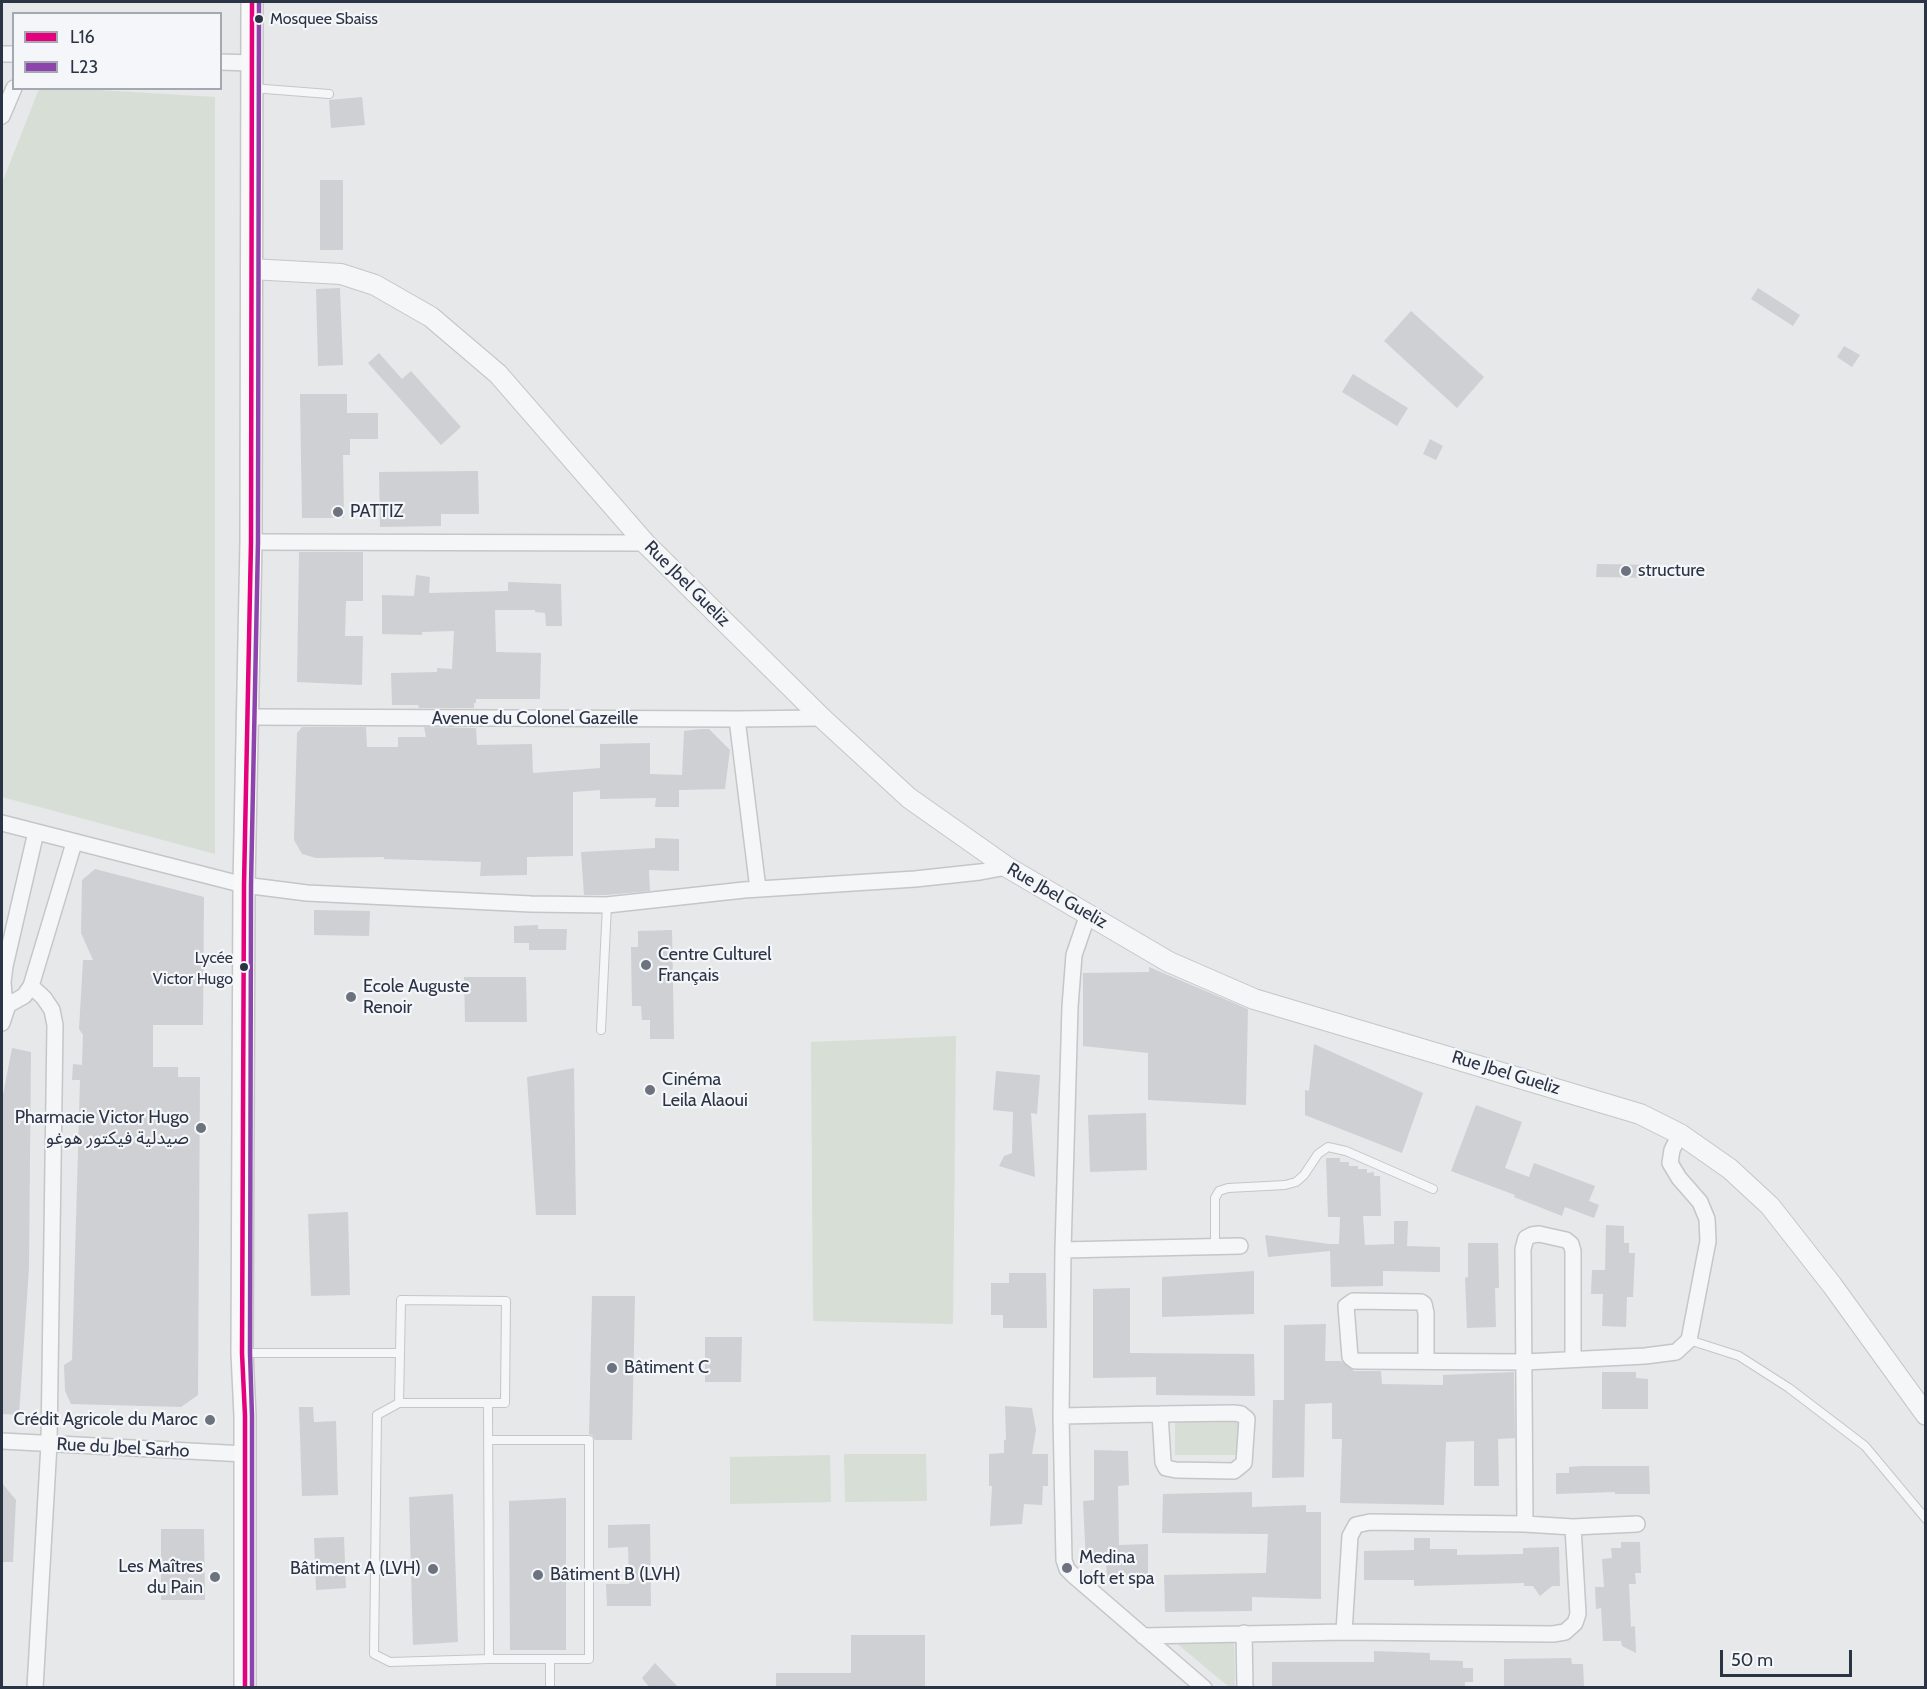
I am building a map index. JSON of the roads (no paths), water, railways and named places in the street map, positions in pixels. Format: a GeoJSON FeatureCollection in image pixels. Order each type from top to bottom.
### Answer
{"type":"FeatureCollection","features":[{"type":"Feature","properties":{"kind":"main road"},"geometry":{"type":"LineString","coordinates":[[245,1688],[245,1416],[242,1353],[243,885],[251,542],[252,2]]}},
{"type":"Feature","properties":{"kind":"street"},"geometry":{"type":"LineString","coordinates":[[222,62],[251,63]]}},
{"type":"Feature","properties":{"kind":"street"},"geometry":{"type":"LineString","coordinates":[[2,116],[13,90]]}},
{"type":"Feature","properties":{"kind":"street","name":"Rue Jbel Gueliz"},"geometry":{"type":"LineString","coordinates":[[251,269],[341,274],[375,285],[431,317],[498,374],[645,543],[822,718],[909,798],[1007,867],[1169,962],[1254,999],[1640,1114],[1680,1134],[1730,1169],[1770,1206],[1832,1285],[1926,1415]]}},
{"type":"Feature","properties":{"kind":"street"},"geometry":{"type":"LineString","coordinates":[[251,542],[645,543]]}},
{"type":"Feature","properties":{"kind":"street","name":"Avenue du Colonel Gazeille"},"geometry":{"type":"LineString","coordinates":[[248,717],[822,718]]}},
{"type":"Feature","properties":{"kind":"street"},"geometry":{"type":"LineString","coordinates":[[737,719],[758,890]]}},
{"type":"Feature","properties":{"kind":"street"},"geometry":{"type":"LineString","coordinates":[[2,823],[243,885],[308,893],[531,904],[607,905],[758,890],[915,879],[1007,867]]}},
{"type":"Feature","properties":{"kind":"street"},"geometry":{"type":"LineString","coordinates":[[2,1023],[8,1005],[4,995],[4,974],[36,832]]}},
{"type":"Feature","properties":{"kind":"street"},"geometry":{"type":"LineString","coordinates":[[8,1005],[24,996],[31,986],[74,843]]}},
{"type":"Feature","properties":{"kind":"street"},"geometry":{"type":"LineString","coordinates":[[1088,914],[1074,956],[1070,1007],[1063,1250],[1061,1416],[1063,1550],[1067,1569],[1204,1688]]}},
{"type":"Feature","properties":{"kind":"street"},"geometry":{"type":"LineString","coordinates":[[31,986],[45,998],[52,1010],[56,1025],[49,1444],[35,1688]]}},
{"type":"Feature","properties":{"kind":"street"},"geometry":{"type":"LineString","coordinates":[[1426,1361],[1424,1304],[1421,1302],[1353,1301],[1348,1304],[1350,1357],[1355,1361],[1524,1362],[1645,1356],[1676,1352],[1689,1340],[1708,1241],[1707,1219],[1700,1202],[1679,1178],[1670,1163],[1672,1150],[1680,1134]]}},
{"type":"Feature","properties":{"kind":"street"},"geometry":{"type":"LineString","coordinates":[[1525,1524],[1523,1243],[1532,1235],[1539,1234],[1566,1240],[1574,1251],[1573,1359]]}},
{"type":"Feature","properties":{"kind":"street"},"geometry":{"type":"LineString","coordinates":[[1063,1250],[1240,1246]]}},
{"type":"Feature","properties":{"kind":"street"},"geometry":{"type":"LineString","coordinates":[[1061,1416],[1160,1414],[1234,1413],[1245,1416],[1247,1419],[1244,1463],[1234,1471],[1170,1470],[1163,1462],[1160,1414]]}},
{"type":"Feature","properties":{"kind":"street","name":"Rue du Jbel Sarho"},"geometry":{"type":"LineString","coordinates":[[2,1441],[245,1454]]}},
{"type":"Feature","properties":{"kind":"street"},"geometry":{"type":"LineString","coordinates":[[1344,1632],[1350,1536],[1356,1525],[1370,1522],[1525,1524],[1573,1527],[1637,1524]]}},
{"type":"Feature","properties":{"kind":"street"},"geometry":{"type":"LineString","coordinates":[[1143,1636],[1344,1632],[1553,1634],[1565,1632],[1575,1623],[1578,1614],[1573,1527]]}},
{"type":"Feature","properties":{"kind":"street"},"geometry":{"type":"LineString","coordinates":[[1244,1633],[1245,1688]]}},
{"type":"Feature","properties":{"kind":"lane"},"geometry":{"type":"LineString","coordinates":[[251,88],[329,94]]}},
{"type":"Feature","properties":{"kind":"lane"},"geometry":{"type":"LineString","coordinates":[[601,1030],[607,905]]}},
{"type":"Feature","properties":{"kind":"lane"},"geometry":{"type":"LineString","coordinates":[[1215,1246],[1215,1198],[1219,1191],[1228,1188],[1285,1185],[1296,1182],[1304,1175],[1318,1154],[1328,1147],[1346,1151],[1433,1189]]}},
{"type":"Feature","properties":{"kind":"lane"},"geometry":{"type":"LineString","coordinates":[[399,1403],[401,1300],[506,1301],[505,1403],[399,1403],[377,1415],[374,1654],[390,1662],[589,1659],[589,1440],[488,1440]]}},
{"type":"Feature","properties":{"kind":"lane"},"geometry":{"type":"LineString","coordinates":[[1689,1340],[1739,1356],[1789,1388],[1865,1446],[1926,1519]]}},
{"type":"Feature","properties":{"kind":"lane"},"geometry":{"type":"LineString","coordinates":[[242,1353],[400,1353]]}},
{"type":"Feature","properties":{"kind":"lane"},"geometry":{"type":"LineString","coordinates":[[488,1403],[489,1659]]}},
{"type":"Feature","properties":{"kind":"lane"},"geometry":{"type":"LineString","coordinates":[[550,1659],[550,1688]]}},
{"type":"Feature","properties":{"kind":"place","name":"Mosquee Sbaiss"},"geometry":{"type":"Point","coordinates":[259,19]}},
{"type":"Feature","properties":{"kind":"place","name":"PATTIZ"},"geometry":{"type":"Point","coordinates":[338,512]}},
{"type":"Feature","properties":{"kind":"place","name":"structure"},"geometry":{"type":"Point","coordinates":[1626,571]}},
{"type":"Feature","properties":{"kind":"place","name":"Centre Culturel Français"},"geometry":{"type":"Point","coordinates":[646,965]}},
{"type":"Feature","properties":{"kind":"place","name":"Lycée Victor Hugo"},"geometry":{"type":"Point","coordinates":[244,967]}},
{"type":"Feature","properties":{"kind":"place","name":"Ecole Auguste Renoir"},"geometry":{"type":"Point","coordinates":[351,997]}},
{"type":"Feature","properties":{"kind":"place","name":"Cinéma Leila Alaoui"},"geometry":{"type":"Point","coordinates":[650,1090]}},
{"type":"Feature","properties":{"kind":"place","name":"Pharmacie Victor Hugo صيدلية فيكتور هوغو"},"geometry":{"type":"Point","coordinates":[201,1128]}},
{"type":"Feature","properties":{"kind":"place","name":"Bâtiment C"},"geometry":{"type":"Point","coordinates":[612,1368]}},
{"type":"Feature","properties":{"kind":"place","name":"Crédit Agricole du Maroc"},"geometry":{"type":"Point","coordinates":[210,1420]}},
{"type":"Feature","properties":{"kind":"place","name":"Medina loft et spa"},"geometry":{"type":"Point","coordinates":[1067,1568]}},
{"type":"Feature","properties":{"kind":"place","name":"Bâtiment A (LVH)"},"geometry":{"type":"Point","coordinates":[433,1569]}},
{"type":"Feature","properties":{"kind":"place","name":"Bâtiment B (LVH)"},"geometry":{"type":"Point","coordinates":[538,1575]}},
{"type":"Feature","properties":{"kind":"place","name":"Les Maîtres du Pain"},"geometry":{"type":"Point","coordinates":[215,1577]}}]}
